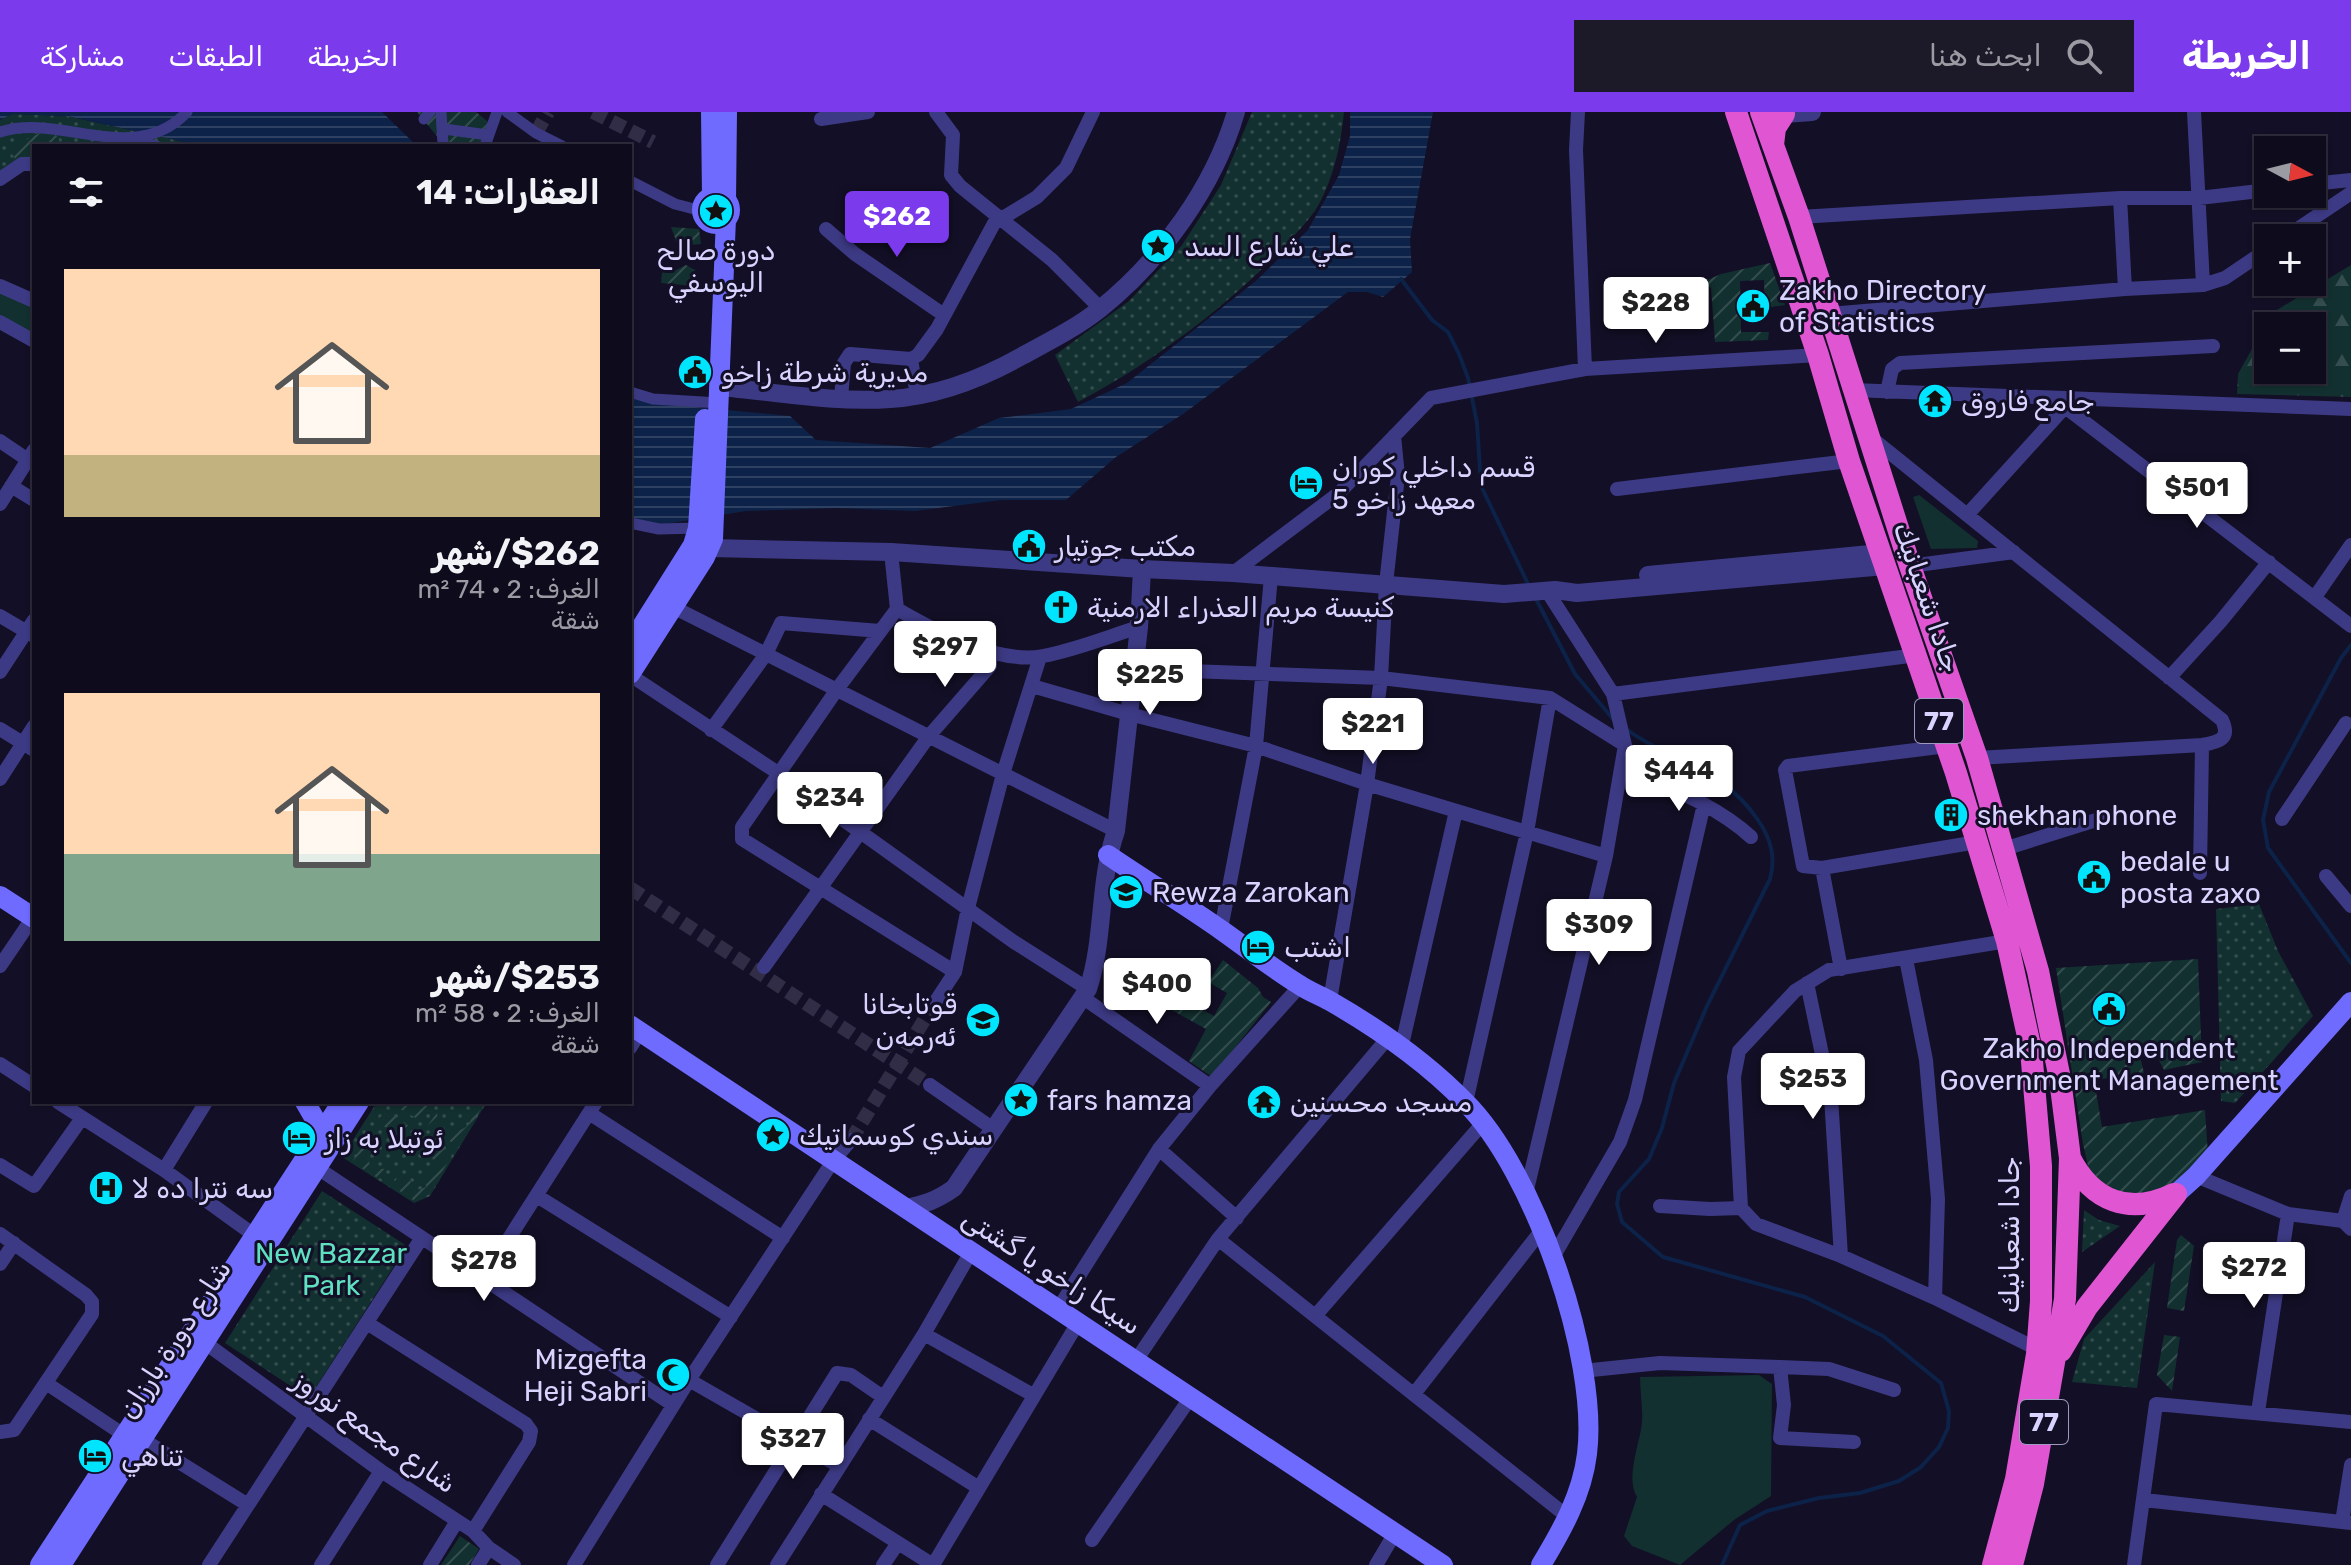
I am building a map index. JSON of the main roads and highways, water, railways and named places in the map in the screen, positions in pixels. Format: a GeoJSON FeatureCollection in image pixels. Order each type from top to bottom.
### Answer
{"type":"FeatureCollection","features":[{"type":"Feature","properties":{"kind":"highway","name":"جادا شعبانيك"},"geometry":{"type":"LineString","coordinates":[[1736,112],[1818,355],[1849,461],[1947,746],[2007,941],[2031,1050],[2041,1166],[2047,1353]]}},
{"type":"Feature","properties":{"kind":"highway","name":"جادا شعبانيك"},"geometry":{"type":"LineString","coordinates":[[1762,113],[1799,217],[1910,566],[1977,758],[2004,849],[2038,971],[2060,1079],[2069,1156]]}},
{"type":"Feature","properties":{"kind":"highway"},"geometry":{"type":"LineString","coordinates":[[2069,1156],[2078,1174],[2105,1197],[2141,1205],[2159,1202],[2176,1194]]}},
{"type":"Feature","properties":{"kind":"highway","name":"77"},"geometry":{"type":"LineString","coordinates":[[1993,1565],[2066,1277],[2069,1156]]}},
{"type":"Feature","properties":{"kind":"highway"},"geometry":{"type":"LineString","coordinates":[[2047,1353],[2176,1194]]}},
{"type":"Feature","properties":{"kind":"highway","name":"77"},"geometry":{"type":"LineString","coordinates":[[2012,1565],[2033,1484],[2047,1353]]}},
{"type":"Feature","properties":{"kind":"main road"},"geometry":{"type":"LineString","coordinates":[[632,671],[673,607],[707,535],[714,401],[716,210],[711,112]]}},
{"type":"Feature","properties":{"kind":"main road"},"geometry":{"type":"LineString","coordinates":[[716,210],[727,112]]}},
{"type":"Feature","properties":{"kind":"main road"},"geometry":{"type":"LineString","coordinates":[[632,642],[689,554],[707,535]]}},
{"type":"Feature","properties":{"kind":"main road"},"geometry":{"type":"LineString","coordinates":[[1108,855],[1221,929],[1300,986],[1330,1000],[1394,1044],[1466,1102],[1483,1123],[1526,1194],[1552,1259],[1570,1314],[1589,1413],[1587,1456],[1576,1497],[1541,1565]]}},
{"type":"Feature","properties":{"kind":"main road"},"geometry":{"type":"LineString","coordinates":[[0,896],[32,916]]}},
{"type":"Feature","properties":{"kind":"main road"},"geometry":{"type":"LineString","coordinates":[[2176,1194],[2196,1176],[2351,1002]]}},
{"type":"Feature","properties":{"kind":"main road","name":"سیکا زاخو یا گشتى"},"geometry":{"type":"LineString","coordinates":[[633,1035],[1079,1321],[1443,1565]]}},
{"type":"Feature","properties":{"kind":"main road"},"geometry":{"type":"LineString","coordinates":[[306,1104],[316,1121],[316,1142]]}},
{"type":"Feature","properties":{"kind":"main road","name":"شارع دورة بارزان"},"geometry":{"type":"LineString","coordinates":[[133,1437],[302,1206],[316,1167],[358,1104]]}},
{"type":"Feature","properties":{"kind":"main road","name":"شارع دورة بارزان"},"geometry":{"type":"LineString","coordinates":[[61,1565],[133,1437],[254,1235],[316,1142],[335,1105]]}},
{"type":"Feature","properties":{"kind":"main road"},"geometry":{"type":"LineString","coordinates":[[40,1565],[133,1437]]}},
{"type":"Feature","properties":{"kind":"water"},"geometry":{"type":"Polygon","coordinates":[[[0,112],[382,112],[415,144],[194,144],[67,116],[12,114],[0,120],[0,112]]]}},
{"type":"Feature","properties":{"kind":"water"},"geometry":{"type":"Polygon","coordinates":[[[1350,112],[1433,112],[1410,239],[1412,272],[1383,297],[1367,292],[1348,292],[1183,414],[1116,457],[1066,500],[1001,500],[915,511],[835,508],[746,511],[659,525],[632,519],[632,396],[695,407],[790,416],[816,440],[930,448],[999,418],[1071,409],[1127,383],[1257,280],[1308,230],[1339,175],[1350,136],[1350,112]]]}},
{"type":"Feature","properties":{"kind":"waterway"},"geometry":{"type":"LineString","coordinates":[[1401,279],[1432,320],[1448,332],[1459,354],[1468,378],[1477,423],[1481,486],[1530,588]]}},
{"type":"Feature","properties":{"kind":"waterway"},"geometry":{"type":"LineString","coordinates":[[1536,599],[1575,674],[1613,719]]}},
{"type":"Feature","properties":{"kind":"waterway"},"geometry":{"type":"LineString","coordinates":[[2351,645],[2341,658],[2269,792],[2263,820],[2268,848],[2351,963]]}},
{"type":"Feature","properties":{"kind":"waterway"},"geometry":{"type":"LineString","coordinates":[[1626,729],[1729,788],[1758,820],[1769,841],[1772,863],[1770,879],[1707,1006],[1674,1083],[1662,1128],[1649,1159],[1619,1192],[1617,1204],[1622,1222],[1663,1257],[1805,1297],[1883,1336],[1941,1383],[1949,1411],[1948,1428],[1939,1447],[1921,1467],[1899,1481],[1860,1493],[1819,1498],[1767,1511],[1740,1525],[1722,1565]]}},
{"type":"Feature","properties":{"kind":"tunnel"},"geometry":{"type":"LineString","coordinates":[[536,133],[548,112]]}},
{"type":"Feature","properties":{"kind":"tunnel"},"geometry":{"type":"LineString","coordinates":[[593,112],[653,142]]}},
{"type":"Feature","properties":{"kind":"tunnel"},"geometry":{"type":"LineString","coordinates":[[632,889],[930,1085]]}},
{"type":"Feature","properties":{"kind":"tunnel"},"geometry":{"type":"LineString","coordinates":[[851,1140],[934,1004]]}},
{"type":"Feature","properties":{"kind":"place","name":"دورة صالح اليوسفي"},"geometry":{"type":"Point","coordinates":[716,211]}},
{"type":"Feature","properties":{"kind":"place","name":"علي شارع السد"},"geometry":{"type":"Point","coordinates":[1158,246]}},
{"type":"Feature","properties":{"kind":"place","name":"Zakho Directory of Statistics"},"geometry":{"type":"Point","coordinates":[1753,306]}},
{"type":"Feature","properties":{"kind":"place","name":"مديرية شرطة زاخو"},"geometry":{"type":"Point","coordinates":[695,372]}},
{"type":"Feature","properties":{"kind":"place","name":"جامع فاروق"},"geometry":{"type":"Point","coordinates":[1935,401]}},
{"type":"Feature","properties":{"kind":"place","name":"قسم داخلي كوران معهد زاخو 5"},"geometry":{"type":"Point","coordinates":[1306,483]}},
{"type":"Feature","properties":{"kind":"place","name":"مکتب جوتیار"},"geometry":{"type":"Point","coordinates":[1029,546]}},
{"type":"Feature","properties":{"kind":"place","name":"كنيسة مريم العذراء الارمنية"},"geometry":{"type":"Point","coordinates":[1061,607]}},
{"type":"Feature","properties":{"kind":"place","name":"shekhan phone"},"geometry":{"type":"Point","coordinates":[1951,815]}},
{"type":"Feature","properties":{"kind":"place","name":"bedale u posta zaxo"},"geometry":{"type":"Point","coordinates":[2094,877]}},
{"type":"Feature","properties":{"kind":"place","name":"Rewza Zarokan"},"geometry":{"type":"Point","coordinates":[1126,892]}},
{"type":"Feature","properties":{"kind":"place","name":"اشتب"},"geometry":{"type":"Point","coordinates":[1258,947]}},
{"type":"Feature","properties":{"kind":"place","name":"Zakho Independent Government Management"},"geometry":{"type":"Point","coordinates":[2109,1009]}},
{"type":"Feature","properties":{"kind":"place","name":"قوتابخانا ئه‌رمه‌ن"},"geometry":{"type":"Point","coordinates":[983,1020]}},
{"type":"Feature","properties":{"kind":"place","name":"fars hamza"},"geometry":{"type":"Point","coordinates":[1021,1100]}},
{"type":"Feature","properties":{"kind":"place","name":"مسجد محسنين"},"geometry":{"type":"Point","coordinates":[1264,1102]}},
{"type":"Feature","properties":{"kind":"place","name":"سندي کوسماتیك"},"geometry":{"type":"Point","coordinates":[773,1135]}},
{"type":"Feature","properties":{"kind":"place","name":"ئوتيلا به زاز"},"geometry":{"type":"Point","coordinates":[299,1138]}},
{"type":"Feature","properties":{"kind":"place","name":"سه نترا ده لا"},"geometry":{"type":"Point","coordinates":[106,1188]}},
{"type":"Feature","properties":{"kind":"place","name":"Mizgefta Heji Sabri"},"geometry":{"type":"Point","coordinates":[673,1375]}},
{"type":"Feature","properties":{"kind":"place","name":"تناهي"},"geometry":{"type":"Point","coordinates":[95,1456]}},
{"type":"Feature","properties":{"kind":"park label","name":"New Bazzar Park"},"geometry":{"type":"Point","coordinates":[331,1269]}}]}
